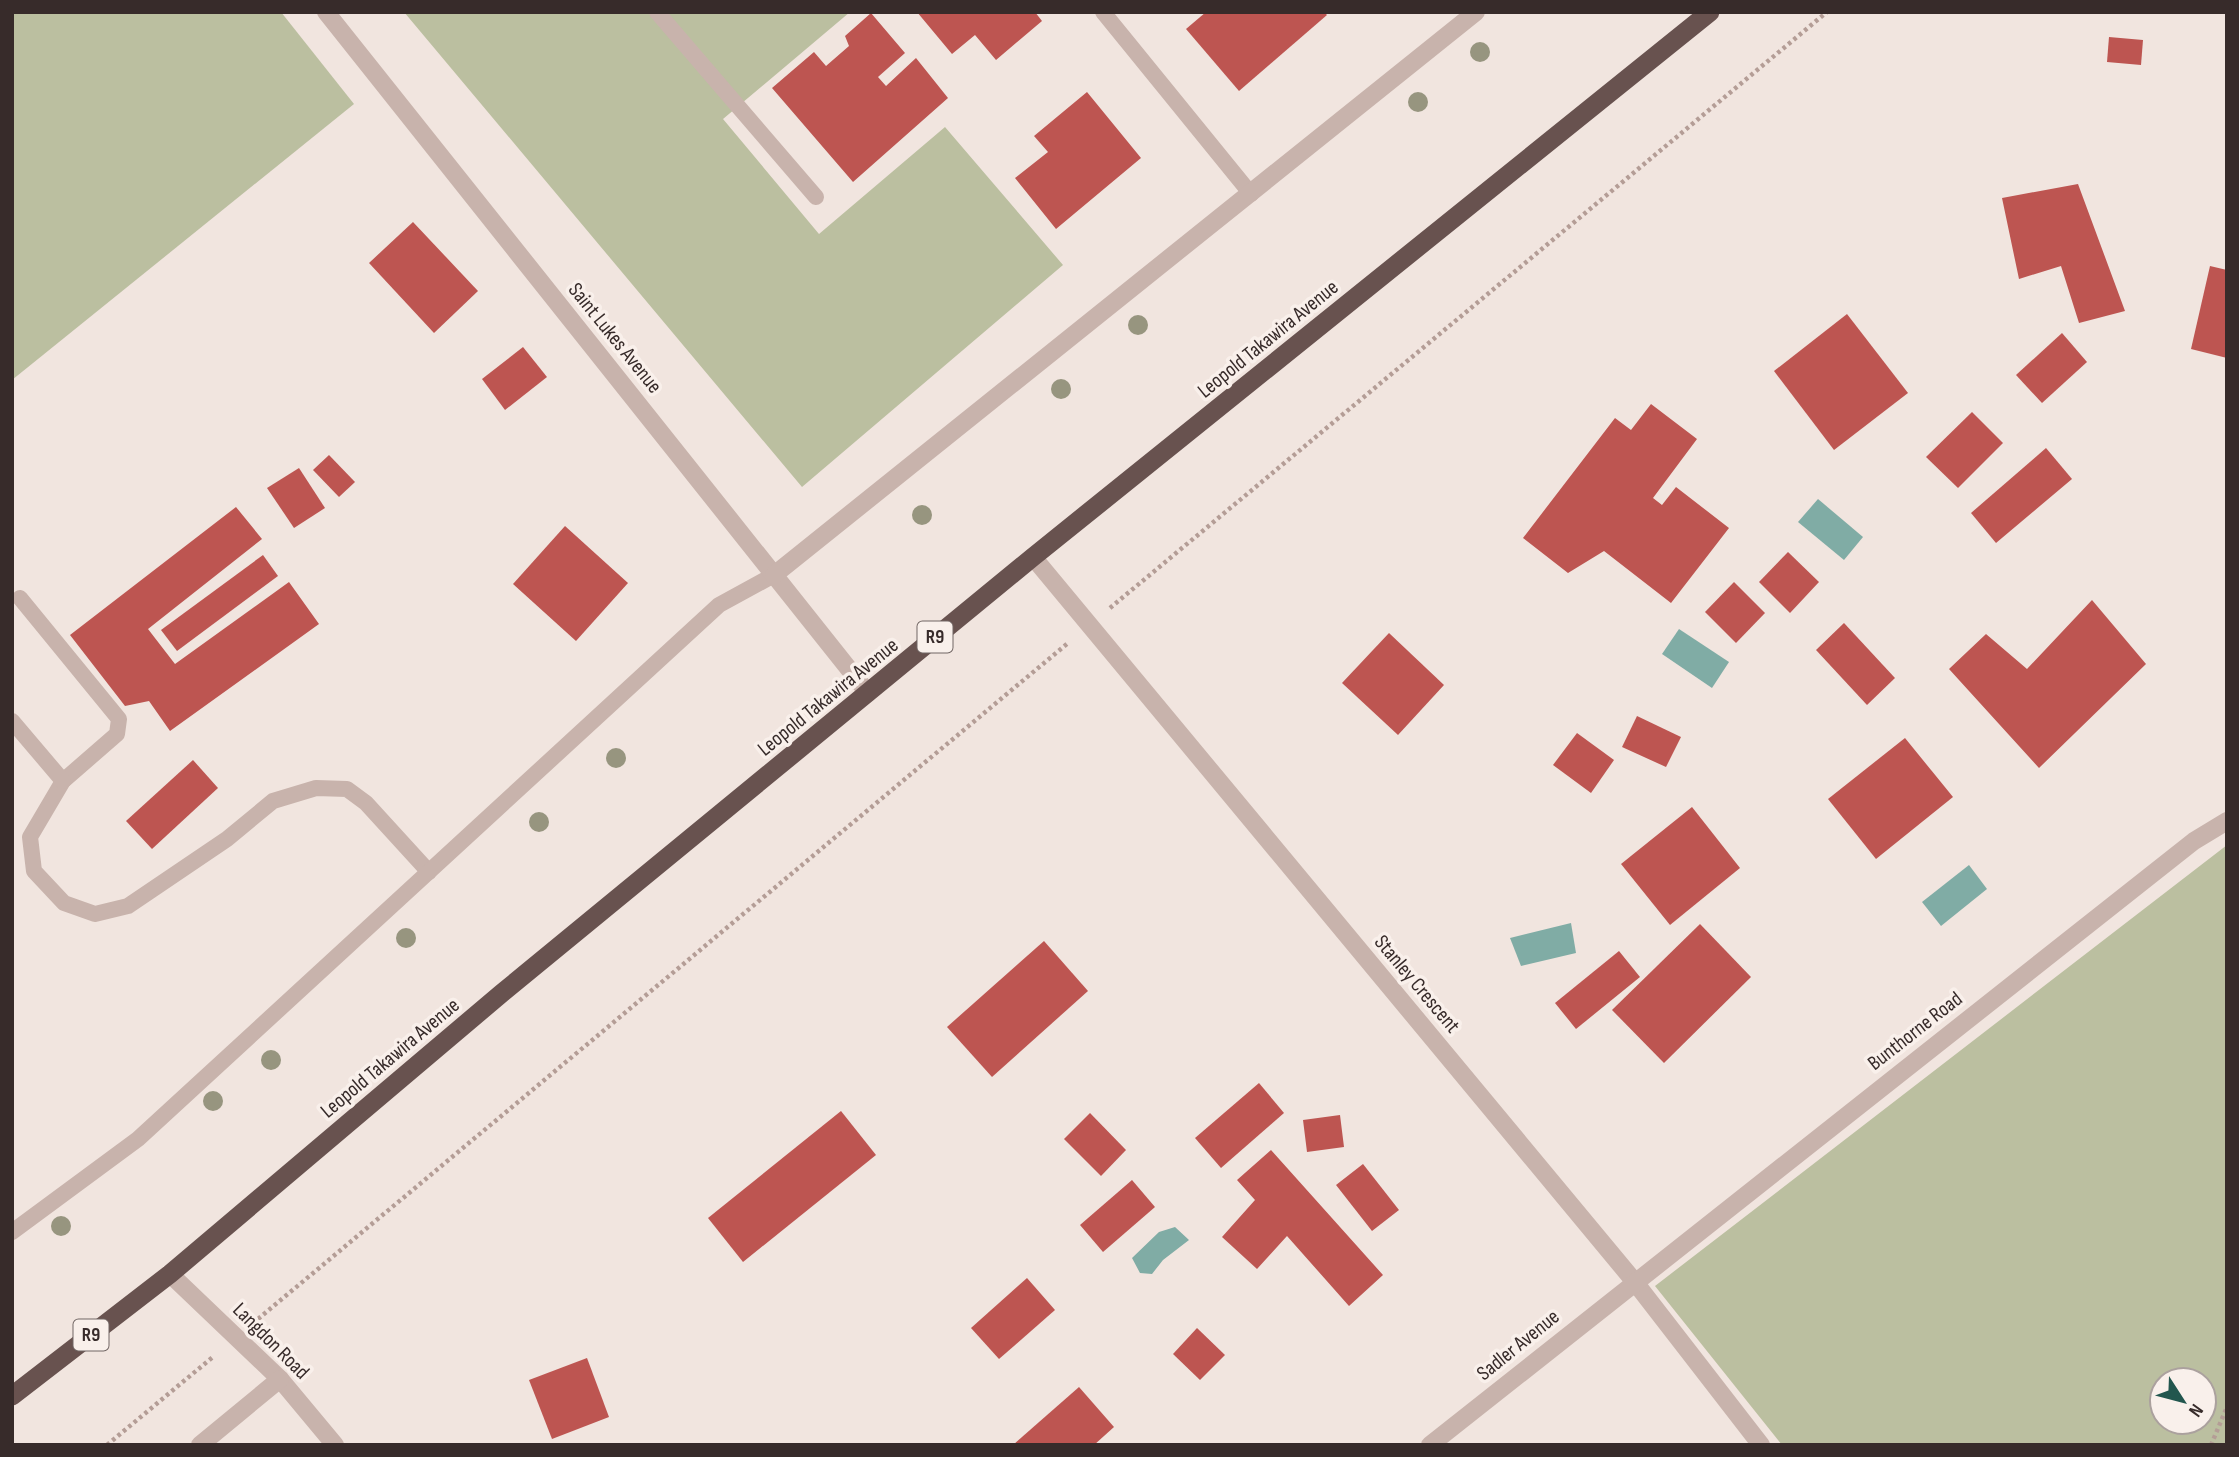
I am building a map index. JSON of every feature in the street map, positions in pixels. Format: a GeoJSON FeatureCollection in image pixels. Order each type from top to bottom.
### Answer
{"type":"FeatureCollection","features":[{"type":"Feature","properties":{"kind":"highway","name":"Leopold Takawira Avenue"},"geometry":{"type":"LineString","coordinates":[[12,1396],[170,1274],[513,985],[1033,557],[1710,12]]}},
{"type":"Feature","properties":{"kind":"street","name":"Saint Lukes Avenue"},"geometry":{"type":"LineString","coordinates":[[326,12],[868,693]]}},
{"type":"Feature","properties":{"kind":"street"},"geometry":{"type":"LineString","coordinates":[[774,575],[1476,12]]}},
{"type":"Feature","properties":{"kind":"street","name":"Stanley Crescent"},"geometry":{"type":"LineString","coordinates":[[1033,557],[1634,1281],[1761,1445]]}},
{"type":"Feature","properties":{"kind":"street","name":"Bunthorne Road"},"geometry":{"type":"LineString","coordinates":[[1634,1281],[2194,841],[2227,821]]}},
{"type":"Feature","properties":{"kind":"street","name":"Langdon Road"},"geometry":{"type":"LineString","coordinates":[[170,1274],[280,1380],[335,1445]]}},
{"type":"Feature","properties":{"kind":"street","name":"Sadler Avenue"},"geometry":{"type":"LineString","coordinates":[[1430,1445],[1634,1281]]}},
{"type":"Feature","properties":{"kind":"street"},"geometry":{"type":"LineString","coordinates":[[200,1445],[280,1380]]}},
{"type":"Feature","properties":{"kind":"lane"},"geometry":{"type":"LineString","coordinates":[[1103,12],[1251,194]]}},
{"type":"Feature","properties":{"kind":"lane"},"geometry":{"type":"LineString","coordinates":[[663,14],[816,197]]}},
{"type":"Feature","properties":{"kind":"lane"},"geometry":{"type":"LineString","coordinates":[[12,1232],[138,1139],[719,604],[774,575]]}},
{"type":"Feature","properties":{"kind":"lane"},"geometry":{"type":"LineString","coordinates":[[20,597],[119,719],[117,734],[63,781],[30,837],[34,871],[65,903],[95,914],[128,906],[227,839],[273,801],[316,788],[347,789],[366,803],[429,872]]}},
{"type":"Feature","properties":{"kind":"lane"},"geometry":{"type":"LineString","coordinates":[[12,721],[63,781]]}},
{"type":"Feature","properties":{"kind":"path"},"geometry":{"type":"LineString","coordinates":[[107,1445],[1827,12]]}},
{"type":"Feature","properties":{"kind":"path"},"geometry":{"type":"LineString","coordinates":[[2211,1445],[2227,1407]]}},
{"type":"Feature","properties":{"kind":"green space"},"geometry":{"type":"Polygon","coordinates":[[[12,12],[281,12],[354,104],[12,380],[12,12]]]}},
{"type":"Feature","properties":{"kind":"green space"},"geometry":{"type":"Polygon","coordinates":[[[404,12],[850,12],[723,119],[819,234],[945,127],[1063,265],[802,487],[404,12]]]}},
{"type":"Feature","properties":{"kind":"green space"},"geometry":{"type":"Polygon","coordinates":[[[2227,845],[2227,1445],[1782,1445],[1655,1286],[2227,845]]]}},
{"type":"Feature","properties":{"kind":"water"},"geometry":{"type":"Polygon","coordinates":[[[1818,499],[1863,537],[1844,560],[1798,522],[1818,499]]]}},
{"type":"Feature","properties":{"kind":"water"},"geometry":{"type":"Polygon","coordinates":[[[1679,629],[1729,662],[1712,688],[1662,654],[1679,629]]]}},
{"type":"Feature","properties":{"kind":"water"},"geometry":{"type":"Polygon","coordinates":[[[1969,865],[1987,889],[1941,926],[1922,902],[1969,865]]]}},
{"type":"Feature","properties":{"kind":"water"},"geometry":{"type":"Polygon","coordinates":[[[1571,923],[1576,953],[1521,966],[1510,938],[1571,923]]]}},
{"type":"Feature","properties":{"kind":"water"},"geometry":{"type":"Polygon","coordinates":[[[1175,1227],[1189,1240],[1163,1260],[1152,1274],[1140,1273],[1132,1258],[1159,1232],[1175,1227]]]}},
{"type":"Feature","properties":{"kind":"building"},"geometry":{"type":"Polygon","coordinates":[[[917,12],[1035,12],[1042,21],[996,60],[975,35],[952,54],[917,12]]]}},
{"type":"Feature","properties":{"kind":"building"},"geometry":{"type":"Polygon","coordinates":[[[1206,12],[1324,12],[1327,15],[1239,91],[1186,29],[1206,12]]]}},
{"type":"Feature","properties":{"kind":"building"},"geometry":{"type":"Polygon","coordinates":[[[871,13],[905,53],[878,77],[886,86],[916,58],[948,98],[853,182],[772,88],[814,52],[826,66],[849,46],[845,36],[871,13]]]}},
{"type":"Feature","properties":{"kind":"building"},"geometry":{"type":"Polygon","coordinates":[[[2109,37],[2143,40],[2141,65],[2107,62],[2109,37]]]}},
{"type":"Feature","properties":{"kind":"building"},"geometry":{"type":"Polygon","coordinates":[[[1087,92],[1141,158],[1056,229],[1015,178],[1048,152],[1034,136],[1087,92]]]}},
{"type":"Feature","properties":{"kind":"building"},"geometry":{"type":"Polygon","coordinates":[[[2078,184],[2125,311],[2079,323],[2061,266],[2019,279],[2002,198],[2078,184]]]}},
{"type":"Feature","properties":{"kind":"building"},"geometry":{"type":"Polygon","coordinates":[[[413,222],[478,291],[434,333],[369,263],[413,222]]]}},
{"type":"Feature","properties":{"kind":"building"},"geometry":{"type":"Polygon","coordinates":[[[2210,266],[2227,270],[2227,358],[2191,349],[2210,266]]]}},
{"type":"Feature","properties":{"kind":"building"},"geometry":{"type":"Polygon","coordinates":[[[1847,314],[1908,393],[1834,450],[1774,371],[1847,314]]]}},
{"type":"Feature","properties":{"kind":"building"},"geometry":{"type":"Polygon","coordinates":[[[2062,333],[2087,362],[2042,403],[2016,375],[2062,333]]]}},
{"type":"Feature","properties":{"kind":"building"},"geometry":{"type":"Polygon","coordinates":[[[523,347],[547,377],[505,410],[482,379],[523,347]]]}},
{"type":"Feature","properties":{"kind":"building"},"geometry":{"type":"Polygon","coordinates":[[[1651,404],[1697,439],[1653,498],[1662,505],[1676,487],[1729,528],[1671,603],[1604,551],[1568,573],[1523,538],[1615,418],[1631,430],[1651,404]]]}},
{"type":"Feature","properties":{"kind":"building"},"geometry":{"type":"Polygon","coordinates":[[[1972,412],[2003,443],[1958,488],[1926,457],[1972,412]]]}},
{"type":"Feature","properties":{"kind":"building"},"geometry":{"type":"Polygon","coordinates":[[[2046,448],[2072,479],[1996,543],[1971,513],[2046,448]]]}},
{"type":"Feature","properties":{"kind":"building"},"geometry":{"type":"Polygon","coordinates":[[[329,455],[355,482],[339,497],[313,470],[329,455]]]}},
{"type":"Feature","properties":{"kind":"building"},"geometry":{"type":"Polygon","coordinates":[[[299,468],[325,508],[294,528],[267,488],[299,468]]]}},
{"type":"Feature","properties":{"kind":"building"},"geometry":{"type":"Polygon","coordinates":[[[236,507],[262,539],[148,629],[175,664],[289,582],[319,624],[170,731],[149,701],[125,706],[70,635],[236,507]]]}},
{"type":"Feature","properties":{"kind":"building"},"geometry":{"type":"Polygon","coordinates":[[[565,526],[628,583],[576,641],[513,584],[565,526]]]}},
{"type":"Feature","properties":{"kind":"building"},"geometry":{"type":"Polygon","coordinates":[[[1788,552],[1819,582],[1790,613],[1759,582],[1788,552]]]}},
{"type":"Feature","properties":{"kind":"building"},"geometry":{"type":"Polygon","coordinates":[[[263,555],[278,576],[177,651],[161,630],[263,555]]]}},
{"type":"Feature","properties":{"kind":"building"},"geometry":{"type":"Polygon","coordinates":[[[1734,582],[1765,613],[1736,643],[1705,612],[1734,582]]]}},
{"type":"Feature","properties":{"kind":"building"},"geometry":{"type":"Polygon","coordinates":[[[2092,600],[2146,664],[2039,768],[1949,669],[1986,634],[2027,669],[2092,600]]]}},
{"type":"Feature","properties":{"kind":"building"},"geometry":{"type":"Polygon","coordinates":[[[1844,623],[1895,678],[1867,705],[1816,650],[1844,623]]]}},
{"type":"Feature","properties":{"kind":"building"},"geometry":{"type":"Polygon","coordinates":[[[1389,633],[1444,685],[1398,735],[1342,683],[1389,633]]]}},
{"type":"Feature","properties":{"kind":"building"},"geometry":{"type":"Polygon","coordinates":[[[1637,716],[1681,737],[1666,767],[1622,747],[1637,716]]]}},
{"type":"Feature","properties":{"kind":"building"},"geometry":{"type":"Polygon","coordinates":[[[1577,733],[1614,760],[1591,793],[1553,765],[1577,733]]]}},
{"type":"Feature","properties":{"kind":"building"},"geometry":{"type":"Polygon","coordinates":[[[1905,738],[1953,797],[1876,859],[1828,799],[1905,738]]]}},
{"type":"Feature","properties":{"kind":"building"},"geometry":{"type":"Polygon","coordinates":[[[193,760],[218,788],[152,849],[126,821],[193,760]]]}},
{"type":"Feature","properties":{"kind":"building"},"geometry":{"type":"Polygon","coordinates":[[[1692,807],[1740,868],[1670,925],[1621,864],[1692,807]]]}},
{"type":"Feature","properties":{"kind":"building"},"geometry":{"type":"Polygon","coordinates":[[[1700,924],[1751,977],[1664,1063],[1612,1010],[1700,924]]]}},
{"type":"Feature","properties":{"kind":"building"},"geometry":{"type":"Polygon","coordinates":[[[1044,941],[1088,991],[992,1077],[947,1027],[1044,941]]]}},
{"type":"Feature","properties":{"kind":"building"},"geometry":{"type":"Polygon","coordinates":[[[1619,951],[1640,977],[1576,1029],[1555,1003],[1619,951]]]}},
{"type":"Feature","properties":{"kind":"building"},"geometry":{"type":"Polygon","coordinates":[[[1259,1083],[1284,1113],[1221,1168],[1195,1138],[1259,1083]]]}},
{"type":"Feature","properties":{"kind":"building"},"geometry":{"type":"Polygon","coordinates":[[[841,1111],[876,1155],[743,1262],[708,1218],[841,1111]]]}},
{"type":"Feature","properties":{"kind":"building"},"geometry":{"type":"Polygon","coordinates":[[[1090,1113],[1126,1150],[1101,1176],[1064,1139],[1090,1113]]]}},
{"type":"Feature","properties":{"kind":"building"},"geometry":{"type":"Polygon","coordinates":[[[1340,1115],[1344,1147],[1307,1152],[1303,1120],[1340,1115]]]}},
{"type":"Feature","properties":{"kind":"building"},"geometry":{"type":"Polygon","coordinates":[[[1271,1150],[1383,1275],[1349,1306],[1287,1236],[1257,1269],[1222,1237],[1255,1200],[1237,1180],[1271,1150]]]}},
{"type":"Feature","properties":{"kind":"building"},"geometry":{"type":"Polygon","coordinates":[[[1363,1164],[1399,1210],[1372,1231],[1336,1185],[1363,1164]]]}},
{"type":"Feature","properties":{"kind":"building"},"geometry":{"type":"Polygon","coordinates":[[[1132,1180],[1155,1207],[1103,1252],[1080,1225],[1132,1180]]]}},
{"type":"Feature","properties":{"kind":"building"},"geometry":{"type":"Polygon","coordinates":[[[1027,1278],[1055,1310],[999,1359],[971,1328],[1027,1278]]]}},
{"type":"Feature","properties":{"kind":"building"},"geometry":{"type":"Polygon","coordinates":[[[1197,1328],[1225,1355],[1200,1380],[1173,1354],[1197,1328]]]}},
{"type":"Feature","properties":{"kind":"building"},"geometry":{"type":"Polygon","coordinates":[[[587,1358],[609,1417],[552,1439],[529,1380],[587,1358]]]}},
{"type":"Feature","properties":{"kind":"building"},"geometry":{"type":"Polygon","coordinates":[[[1079,1387],[1114,1427],[1094,1445],[1013,1445],[1079,1387]]]}}]}
